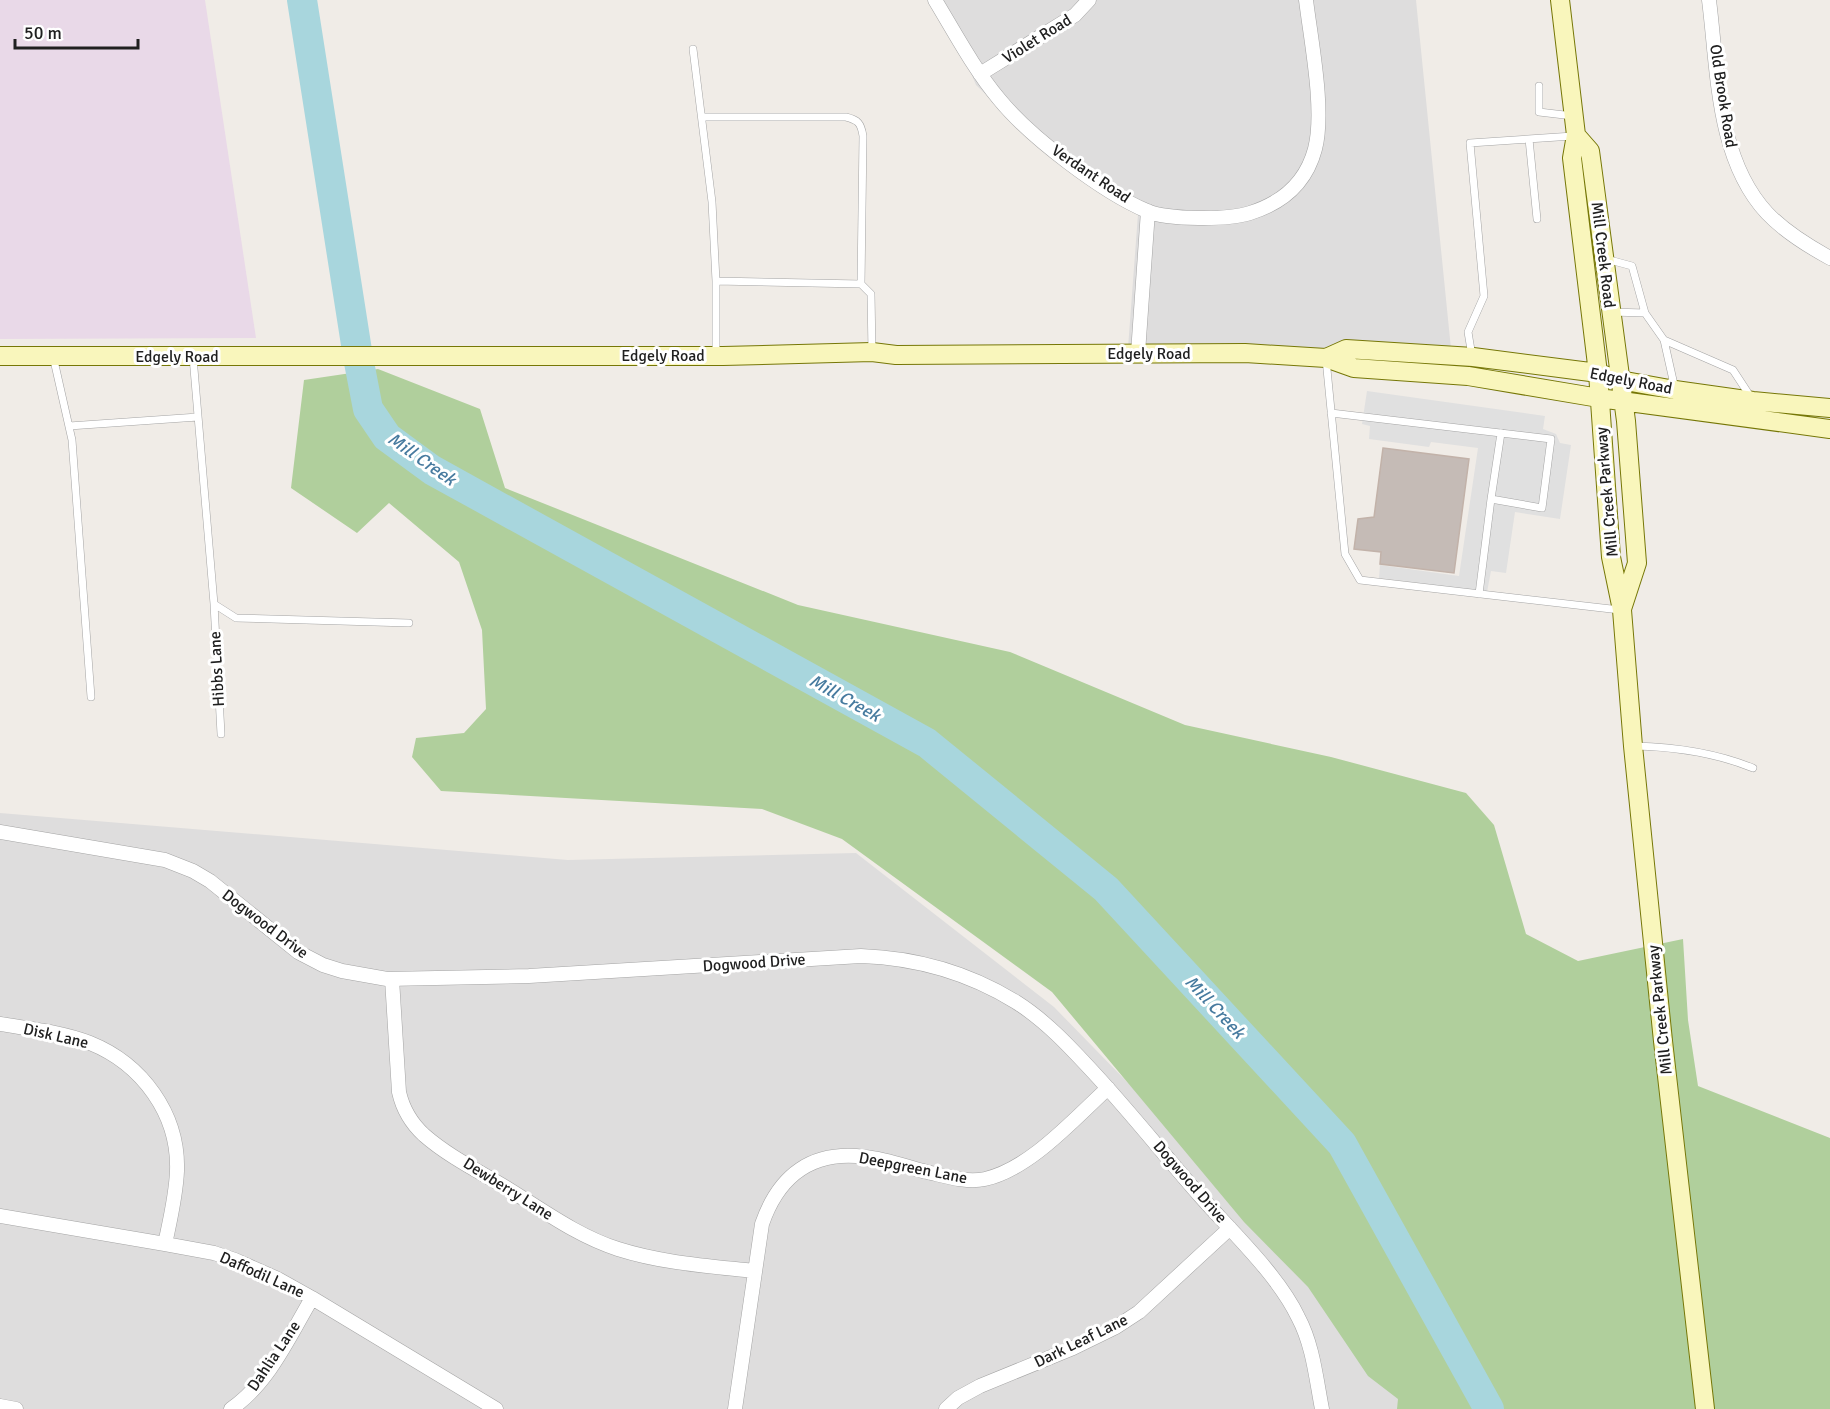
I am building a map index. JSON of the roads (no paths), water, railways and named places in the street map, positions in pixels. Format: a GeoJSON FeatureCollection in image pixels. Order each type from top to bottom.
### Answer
{"type":"FeatureCollection","features":[{"type":"Feature","properties":{"kind":"main road","name":"Mill Creek Road"},"geometry":{"type":"LineString","coordinates":[[1560,0],[1576,135],[1572,158],[1598,373]]}},
{"type":"Feature","properties":{"kind":"main road","name":"Mill Creek Road"},"geometry":{"type":"LineString","coordinates":[[1576,135],[1590,151],[1620,380]]}},
{"type":"Feature","properties":{"kind":"main road","name":"Edgely Road"},"geometry":{"type":"LineString","coordinates":[[1326,358],[1346,350],[1473,357],[1598,373],[1620,380],[1675,390],[1753,401],[1830,408]]}},
{"type":"Feature","properties":{"kind":"main road","name":"Edgely Road"},"geometry":{"type":"LineString","coordinates":[[0,356],[716,356],[872,352],[896,356],[1245,353],[1326,358],[1354,368],[1468,376],[1599,398],[1830,429]]}},
{"type":"Feature","properties":{"kind":"main road","name":"Mill Creek Parkway"},"geometry":{"type":"LineString","coordinates":[[1598,373],[1611,557],[1622,610],[1633,746],[1663,1041],[1705,1409]]}},
{"type":"Feature","properties":{"kind":"main road","name":"Mill Creek Parkway"},"geometry":{"type":"LineString","coordinates":[[1620,380],[1626,421],[1636,563],[1622,610]]}},
{"type":"Feature","properties":{"kind":"street","name":"Verdant Road"},"geometry":{"type":"LineString","coordinates":[[935,0],[980,74],[999,99],[1027,128],[1112,192],[1148,211],[1166,216],[1240,216],[1274,204],[1294,188],[1312,156],[1318,128],[1318,97],[1306,0]]}},
{"type":"Feature","properties":{"kind":"street","name":"Violet Road"},"geometry":{"type":"LineString","coordinates":[[980,74],[1075,15],[1089,0]]}},
{"type":"Feature","properties":{"kind":"street","name":"Old Brook Road"},"geometry":{"type":"LineString","coordinates":[[1709,0],[1723,114],[1731,153],[1738,168],[1767,213],[1787,230],[1830,258]]}},
{"type":"Feature","properties":{"kind":"street"},"geometry":{"type":"LineString","coordinates":[[1138,354],[1148,211]]}},
{"type":"Feature","properties":{"kind":"street","name":"Dogwood Drive"},"geometry":{"type":"LineString","coordinates":[[0,832],[165,860],[193,871],[210,881],[298,952],[323,965],[342,971],[392,979],[529,976],[672,969],[861,956],[893,957],[951,971],[1016,1002],[1042,1021],[1108,1088],[1230,1228],[1287,1297],[1298,1316],[1308,1339],[1322,1409]]}},
{"type":"Feature","properties":{"kind":"street","name":"Dewberry Lane"},"geometry":{"type":"LineString","coordinates":[[392,979],[399,1092],[410,1120],[424,1135],[485,1175],[594,1239],[653,1258],[754,1271]]}},
{"type":"Feature","properties":{"kind":"street","name":"Disk Lane"},"geometry":{"type":"LineString","coordinates":[[0,1024],[89,1042],[112,1053],[148,1084],[169,1120],[178,1169],[176,1193],[165,1244]]}},
{"type":"Feature","properties":{"kind":"street","name":"Deepgreen Lane"},"geometry":{"type":"LineString","coordinates":[[735,1409],[762,1224],[767,1209],[780,1187],[790,1177],[822,1158],[837,1155],[866,1157],[952,1178],[983,1180],[1017,1167],[1108,1088]]}},
{"type":"Feature","properties":{"kind":"street","name":"Daffodil Lane"},"geometry":{"type":"LineString","coordinates":[[0,1216],[214,1253],[235,1260],[278,1279],[312,1298],[496,1409]]}},
{"type":"Feature","properties":{"kind":"street","name":"Dark Leaf Lane"},"geometry":{"type":"LineString","coordinates":[[946,1409],[958,1398],[980,1386],[1116,1328],[1139,1312],[1230,1228]]}},
{"type":"Feature","properties":{"kind":"street","name":"Dahlia Lane"},"geometry":{"type":"LineString","coordinates":[[231,1409],[262,1380],[312,1298]]}},
{"type":"Feature","properties":{"kind":"street"},"geometry":{"type":"LineString","coordinates":[[0,1406],[16,1409]]}},
{"type":"Feature","properties":{"kind":"lane"},"geometry":{"type":"LineString","coordinates":[[693,49],[712,202],[716,281],[716,356]]}},
{"type":"Feature","properties":{"kind":"lane"},"geometry":{"type":"LineString","coordinates":[[1539,86],[1539,112],[1574,116]]}},
{"type":"Feature","properties":{"kind":"lane"},"geometry":{"type":"LineString","coordinates":[[702,117],[846,117],[856,119],[861,125],[863,136],[861,284]]}},
{"type":"Feature","properties":{"kind":"lane"},"geometry":{"type":"LineString","coordinates":[[1473,357],[1468,332],[1484,296],[1470,143],[1576,135]]}},
{"type":"Feature","properties":{"kind":"lane"},"geometry":{"type":"LineString","coordinates":[[1529,139],[1538,219]]}},
{"type":"Feature","properties":{"kind":"lane"},"geometry":{"type":"LineString","coordinates":[[1603,258],[1632,266],[1645,313],[1664,340],[1675,390]]}},
{"type":"Feature","properties":{"kind":"lane"},"geometry":{"type":"LineString","coordinates":[[716,281],[861,284],[871,294],[872,352]]}},
{"type":"Feature","properties":{"kind":"lane"},"geometry":{"type":"LineString","coordinates":[[1610,312],[1645,313]]}},
{"type":"Feature","properties":{"kind":"lane"},"geometry":{"type":"LineString","coordinates":[[1664,340],[1732,369],[1753,401]]}},
{"type":"Feature","properties":{"kind":"lane"},"geometry":{"type":"LineString","coordinates":[[53,356],[72,440],[91,697]]}},
{"type":"Feature","properties":{"kind":"lane","name":"Hibbs Lane"},"geometry":{"type":"LineString","coordinates":[[193,357],[214,604],[221,734]]}},
{"type":"Feature","properties":{"kind":"lane"},"geometry":{"type":"LineString","coordinates":[[1326,358],[1345,554],[1360,580],[1622,610]]}},
{"type":"Feature","properties":{"kind":"lane"},"geometry":{"type":"LineString","coordinates":[[1331,412],[1551,439],[1542,508],[1491,499]]}},
{"type":"Feature","properties":{"kind":"lane"},"geometry":{"type":"LineString","coordinates":[[69,426],[198,417]]}},
{"type":"Feature","properties":{"kind":"lane"},"geometry":{"type":"LineString","coordinates":[[1479,594],[1501,433]]}},
{"type":"Feature","properties":{"kind":"lane"},"geometry":{"type":"LineString","coordinates":[[214,604],[236,618],[410,623]]}},
{"type":"Feature","properties":{"kind":"lane"},"geometry":{"type":"LineString","coordinates":[[1633,746],[1658,747],[1729,759],[1753,768]]}},
{"type":"Feature","properties":{"kind":"waterway","name":"Mill Creek"},"geometry":{"type":"LineString","coordinates":[[302,0],[368,409],[387,437],[432,470],[927,743],[1106,889],[1342,1144],[1489,1409]]}}]}
